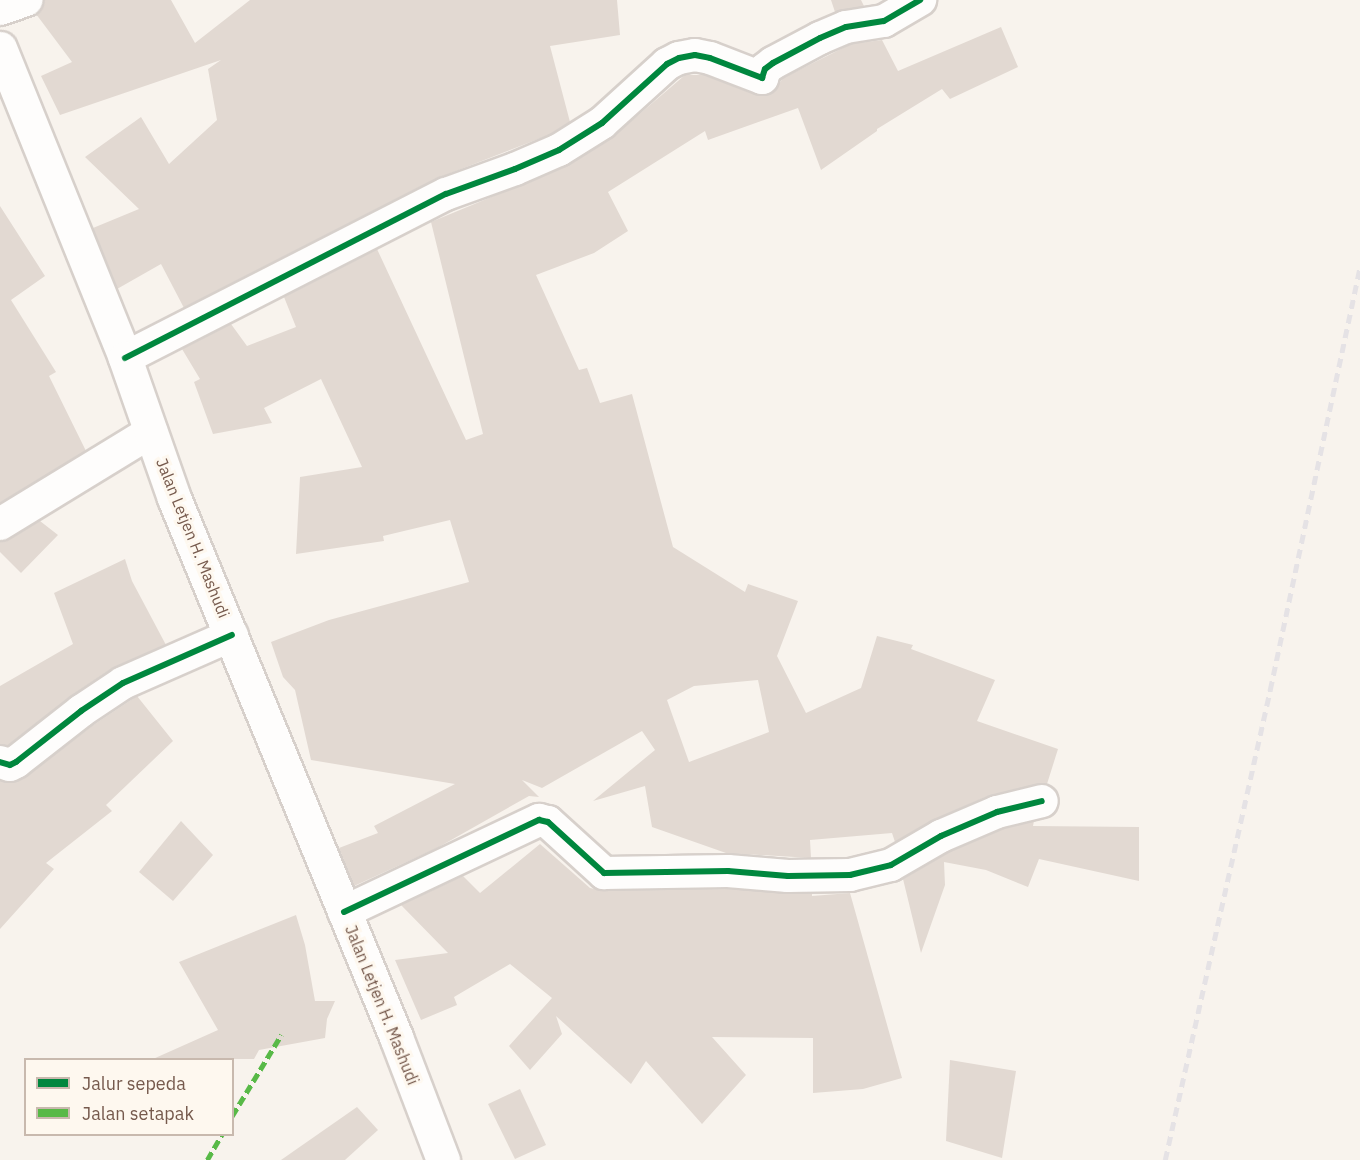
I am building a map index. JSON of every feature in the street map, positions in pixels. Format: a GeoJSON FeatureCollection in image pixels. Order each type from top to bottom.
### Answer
{"type":"FeatureCollection","features":[{"type":"Feature","properties":{"kind":"main road","name":"Jalan Letjen H. Mashudi"},"geometry":{"type":"LineString","coordinates":[[0,48],[126,358],[174,498],[232,635],[443,1160]]}},
{"type":"Feature","properties":{"kind":"street"},"geometry":{"type":"LineString","coordinates":[[0,9],[26,0]]}},
{"type":"Feature","properties":{"kind":"street"},"geometry":{"type":"LineString","coordinates":[[126,358],[446,194],[559,150],[602,123],[667,64],[679,58],[694,55],[710,58],[762,78],[765,69],[773,63],[820,38],[846,27],[885,21],[920,0]]}},
{"type":"Feature","properties":{"kind":"street"},"geometry":{"type":"LineString","coordinates":[[0,524],[151,432]]}},
{"type":"Feature","properties":{"kind":"street"},"geometry":{"type":"LineString","coordinates":[[0,762],[10,765],[16,762],[81,711],[123,683],[232,635]]}},
{"type":"Feature","properties":{"kind":"street"},"geometry":{"type":"LineString","coordinates":[[344,912],[538,820],[548,822],[604,873],[728,871],[788,876],[850,875],[891,865],[940,836],[998,812],[1042,801]]}},
{"type":"Feature","properties":{"kind":"building"},"geometry":{"type":"Polygon","coordinates":[[[44,0],[171,0],[195,43],[250,0],[617,0],[620,35],[550,46],[570,122],[551,134],[438,178],[184,308],[161,264],[117,289],[93,228],[139,209],[85,157],[141,117],[169,164],[217,120],[208,69],[221,60],[60,115],[41,76],[72,62],[36,14],[44,0]]]}},
{"type":"Feature","properties":{"kind":"building"},"geometry":{"type":"Polygon","coordinates":[[[831,0],[861,0],[864,6],[835,12],[831,0]]]}},
{"type":"Feature","properties":{"kind":"building"},"geometry":{"type":"Polygon","coordinates":[[[1001,27],[1018,67],[950,99],[942,89],[877,129],[821,170],[798,108],[708,140],[705,131],[608,192],[628,231],[594,253],[536,275],[579,370],[587,368],[600,403],[632,394],[673,547],[745,592],[748,584],[798,601],[777,656],[806,713],[861,688],[877,636],[913,645],[911,649],[995,680],[977,721],[1058,749],[1047,784],[990,795],[934,820],[895,842],[892,833],[810,840],[811,858],[726,853],[652,827],[645,786],[593,801],[655,750],[642,731],[542,788],[522,780],[539,797],[529,796],[437,848],[354,886],[339,848],[378,833],[374,826],[455,784],[311,760],[295,690],[283,677],[271,642],[329,620],[469,582],[450,520],[383,536],[384,541],[296,554],[300,477],[362,467],[321,379],[264,408],[272,423],[213,434],[194,382],[200,379],[182,349],[231,324],[247,346],[296,327],[284,297],[377,249],[466,440],[483,434],[431,222],[568,165],[614,136],[685,75],[705,75],[764,96],[774,91],[783,78],[851,44],[882,40],[898,71],[1001,27]],[[758,680],[694,686],[667,700],[689,762],[769,732],[758,680]]]}},
{"type":"Feature","properties":{"kind":"building"},"geometry":{"type":"Polygon","coordinates":[[[0,206],[45,276],[11,300],[56,372],[49,376],[86,451],[0,503],[0,206]]]}},
{"type":"Feature","properties":{"kind":"building"},"geometry":{"type":"Polygon","coordinates":[[[40,521],[58,535],[21,573],[0,552],[0,542],[40,521]]]}},
{"type":"Feature","properties":{"kind":"building"},"geometry":{"type":"Polygon","coordinates":[[[125,559],[132,581],[166,645],[113,668],[70,697],[8,746],[0,745],[0,686],[73,644],[54,593],[125,559]]]}},
{"type":"Feature","properties":{"kind":"building"},"geometry":{"type":"Polygon","coordinates":[[[137,696],[173,741],[106,805],[112,811],[46,863],[54,869],[0,929],[0,781],[17,781],[24,778],[92,726],[137,696]]]}},
{"type":"Feature","properties":{"kind":"building"},"geometry":{"type":"Polygon","coordinates":[[[181,821],[213,855],[173,901],[139,872],[181,821]]]}},
{"type":"Feature","properties":{"kind":"building"},"geometry":{"type":"Polygon","coordinates":[[[1034,821],[1033,826],[1139,827],[1139,881],[1039,859],[1028,887],[986,870],[944,862],[945,885],[921,953],[903,879],[949,852],[1003,829],[1034,821]]]}},
{"type":"Feature","properties":{"kind":"building"},"geometry":{"type":"Polygon","coordinates":[[[540,844],[590,888],[604,891],[727,889],[812,894],[812,896],[850,893],[902,1078],[863,1089],[813,1093],[813,1038],[712,1037],[746,1075],[702,1124],[646,1061],[631,1084],[556,1016],[562,1034],[530,1070],[509,1046],[552,998],[510,964],[454,997],[457,1005],[421,1020],[395,960],[448,953],[401,905],[463,876],[480,893],[540,844]]]}},
{"type":"Feature","properties":{"kind":"building"},"geometry":{"type":"Polygon","coordinates":[[[296,915],[305,945],[315,1001],[335,1001],[327,1019],[325,1038],[259,1050],[254,1059],[155,1058],[218,1030],[179,962],[296,915]]]}},
{"type":"Feature","properties":{"kind":"building"},"geometry":{"type":"Polygon","coordinates":[[[950,1060],[1016,1071],[1002,1158],[946,1141],[950,1060]]]}},
{"type":"Feature","properties":{"kind":"building"},"geometry":{"type":"Polygon","coordinates":[[[520,1089],[546,1145],[515,1159],[488,1104],[520,1089]]]}},
{"type":"Feature","properties":{"kind":"building"},"geometry":{"type":"Polygon","coordinates":[[[357,1107],[378,1130],[345,1160],[281,1160],[357,1107]]]}},
{"type":"Feature","properties":{"kind":"railway"},"geometry":{"type":"LineString","coordinates":[[1165,1160],[1270,690],[1360,266]]}},
{"type":"Feature","properties":{"kind":"marked path"},"geometry":{"type":"LineString","coordinates":[[234,1113],[281,1035]]}},
{"type":"Feature","properties":{"kind":"marked path"},"geometry":{"type":"LineString","coordinates":[[207,1160],[221,1136]]}},
{"type":"Feature","properties":{"kind":"cycle path"},"geometry":{"type":"LineString","coordinates":[[125,358],[446,194],[559,150],[602,123],[667,64],[679,58],[695,55],[710,58],[762,78],[765,69],[773,63],[820,38],[846,27],[884,21],[920,0]]}},
{"type":"Feature","properties":{"kind":"cycle path"},"geometry":{"type":"LineString","coordinates":[[0,762],[10,765],[16,762],[81,711],[123,683],[232,635]]}},
{"type":"Feature","properties":{"kind":"cycle path"},"geometry":{"type":"LineString","coordinates":[[344,912],[539,820],[548,822],[604,873],[728,871],[788,876],[850,875],[891,865],[941,836],[997,812],[1042,801]]}}]}
